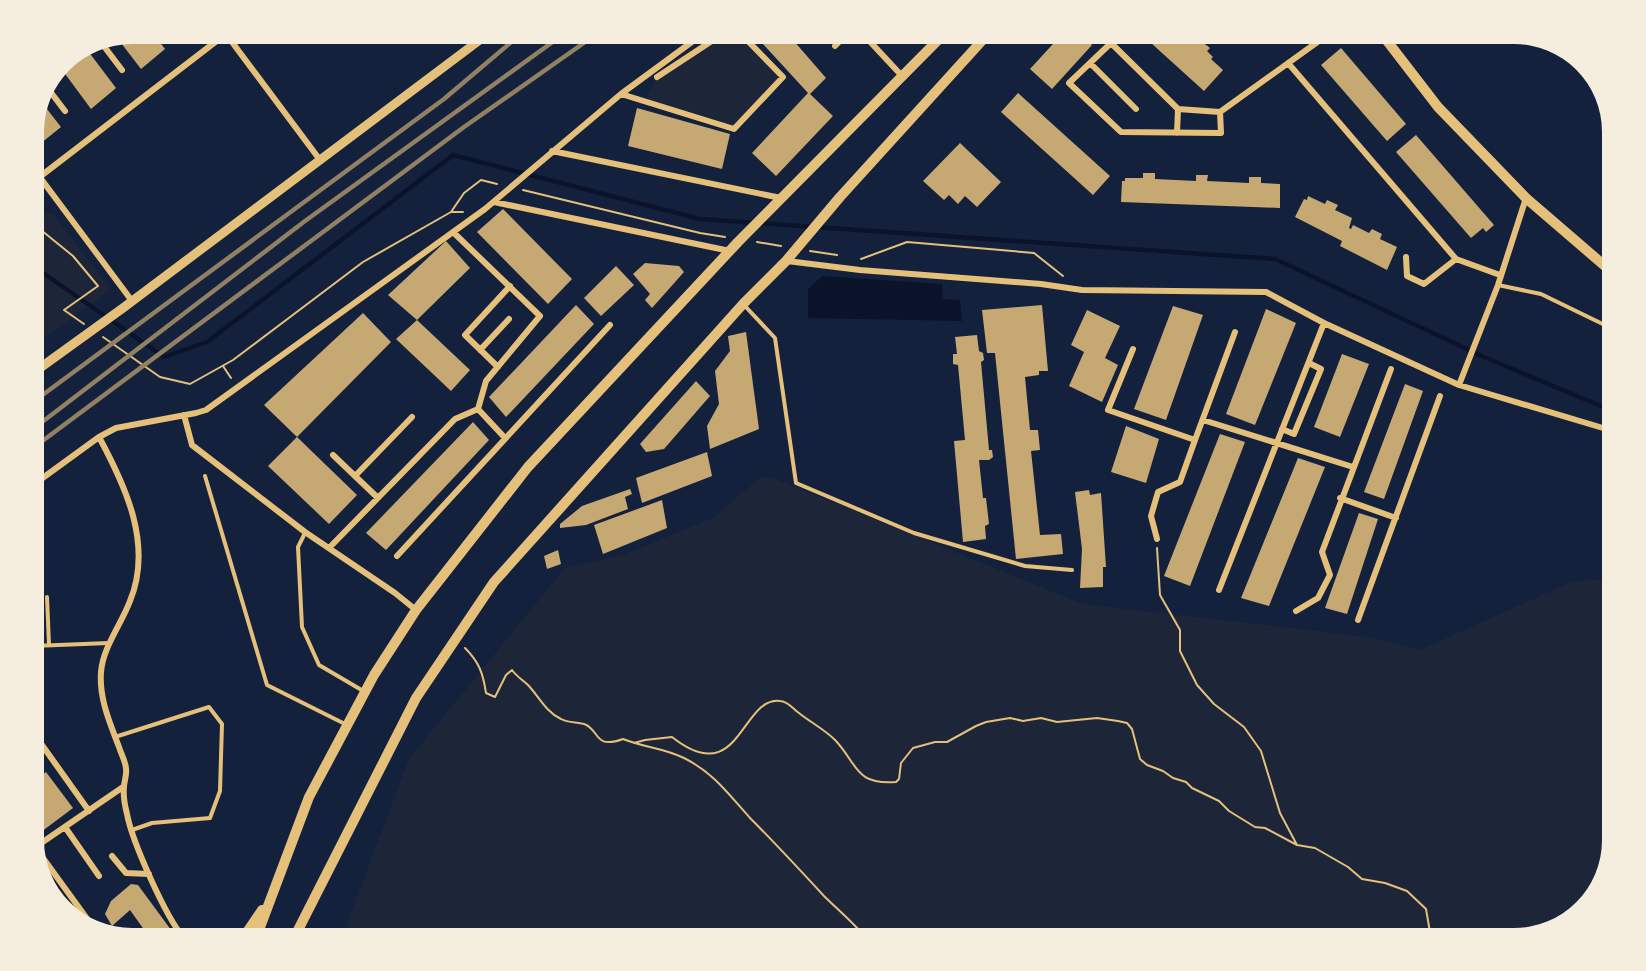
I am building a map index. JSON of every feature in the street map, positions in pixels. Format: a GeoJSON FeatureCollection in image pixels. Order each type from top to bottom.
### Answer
{"type":"FeatureCollection","features":[{"type":"Feature","properties":{"kind":"main road"},"geometry":{"type":"LineString","coordinates":[[260,928],[309,797],[365,692],[416,610],[528,467],[730,251],[736,240],[780,200],[934,44]]}},
{"type":"Feature","properties":{"kind":"main road"},"geometry":{"type":"LineString","coordinates":[[299,928],[416,698],[494,582],[743,304],[786,261],[840,197],[979,44]]}},
{"type":"Feature","properties":{"kind":"main road"},"geometry":{"type":"LineString","coordinates":[[1389,44],[1438,107],[1526,198],[1602,264]]}},
{"type":"Feature","properties":{"kind":"main road"},"geometry":{"type":"LineString","coordinates":[[250,928],[272,895]]}},
{"type":"Feature","properties":{"kind":"street"},"geometry":{"type":"LineString","coordinates":[[44,174],[213,44]]}},
{"type":"Feature","properties":{"kind":"street"},"geometry":{"type":"LineString","coordinates":[[235,44],[320,160]]}},
{"type":"Feature","properties":{"kind":"street"},"geometry":{"type":"LineString","coordinates":[[44,365],[474,44]]}},
{"type":"Feature","properties":{"kind":"street"},"geometry":{"type":"LineString","coordinates":[[44,478],[99,437],[116,428],[206,410],[453,232],[621,94],[689,44]]}},
{"type":"Feature","properties":{"kind":"street"},"geometry":{"type":"LineString","coordinates":[[657,77],[707,44]]}},
{"type":"Feature","properties":{"kind":"street"},"geometry":{"type":"LineString","coordinates":[[621,94],[734,129],[783,77],[751,44]]}},
{"type":"Feature","properties":{"kind":"street"},"geometry":{"type":"LineString","coordinates":[[872,44],[902,76]]}},
{"type":"Feature","properties":{"kind":"street"},"geometry":{"type":"LineString","coordinates":[[1110,44],[1070,83],[1121,132],[1221,133],[1220,112]]}},
{"type":"Feature","properties":{"kind":"street"},"geometry":{"type":"LineString","coordinates":[[1112,44],[1178,110],[1220,112],[1315,44]]}},
{"type":"Feature","properties":{"kind":"street"},"geometry":{"type":"LineString","coordinates":[[105,48],[122,70]]}},
{"type":"Feature","properties":{"kind":"street"},"geometry":{"type":"LineString","coordinates":[[1090,63],[1136,108]]}},
{"type":"Feature","properties":{"kind":"street"},"geometry":{"type":"LineString","coordinates":[[1288,63],[1456,259],[1500,275]]}},
{"type":"Feature","properties":{"kind":"street"},"geometry":{"type":"LineString","coordinates":[[53,94],[66,111]]}},
{"type":"Feature","properties":{"kind":"street"},"geometry":{"type":"LineString","coordinates":[[1177,133],[1178,110]]}},
{"type":"Feature","properties":{"kind":"street"},"geometry":{"type":"LineString","coordinates":[[552,151],[780,200]]}},
{"type":"Feature","properties":{"kind":"street"},"geometry":{"type":"LineString","coordinates":[[44,182],[132,301]]}},
{"type":"Feature","properties":{"kind":"street"},"geometry":{"type":"LineString","coordinates":[[1459,385],[1498,285],[1526,198]]}},
{"type":"Feature","properties":{"kind":"street"},"geometry":{"type":"LineString","coordinates":[[496,199],[730,251]]}},
{"type":"Feature","properties":{"kind":"street"},"geometry":{"type":"LineString","coordinates":[[330,548],[455,419],[477,409],[486,381],[540,316],[453,232]]}},
{"type":"Feature","properties":{"kind":"street"},"geometry":{"type":"LineString","coordinates":[[1406,257],[1407,276],[1424,285],[1456,259]]}},
{"type":"Feature","properties":{"kind":"street"},"geometry":{"type":"LineString","coordinates":[[786,261],[860,270],[1041,284],[1082,290],[1266,292],[1324,323],[1459,385],[1602,428]]}},
{"type":"Feature","properties":{"kind":"street"},"geometry":{"type":"LineString","coordinates":[[498,367],[465,335],[510,286]]}},
{"type":"Feature","properties":{"kind":"street"},"geometry":{"type":"LineString","coordinates":[[480,350],[509,319]]}},
{"type":"Feature","properties":{"kind":"street"},"geometry":{"type":"LineString","coordinates":[[1219,590],[1324,323]]}},
{"type":"Feature","properties":{"kind":"street"},"geometry":{"type":"LineString","coordinates":[[397,556],[610,325]]}},
{"type":"Feature","properties":{"kind":"street"},"geometry":{"type":"LineString","coordinates":[[1157,539],[1151,516],[1158,492],[1180,482],[1234,332]]}},
{"type":"Feature","properties":{"kind":"street"},"geometry":{"type":"LineString","coordinates":[[1133,349],[1108,410],[1195,440]]}},
{"type":"Feature","properties":{"kind":"street"},"geometry":{"type":"LineString","coordinates":[[1282,429],[1294,434],[1321,369],[1309,363]]}},
{"type":"Feature","properties":{"kind":"street"},"geometry":{"type":"LineString","coordinates":[[1296,611],[1318,598],[1330,575],[1322,552],[1391,369]]}},
{"type":"Feature","properties":{"kind":"street"},"geometry":{"type":"LineString","coordinates":[[1359,621],[1440,396]]}},
{"type":"Feature","properties":{"kind":"street"},"geometry":{"type":"LineString","coordinates":[[477,409],[505,438]]}},
{"type":"Feature","properties":{"kind":"street"},"geometry":{"type":"LineString","coordinates":[[184,415],[192,445],[305,532],[416,610]]}},
{"type":"Feature","properties":{"kind":"street"},"geometry":{"type":"LineString","coordinates":[[355,476],[412,417]]}},
{"type":"Feature","properties":{"kind":"street"},"geometry":{"type":"LineString","coordinates":[[1203,420],[1353,467]]}},
{"type":"Feature","properties":{"kind":"street"},"geometry":{"type":"LineString","coordinates":[[99,437],[118,472],[129,502],[140,555],[138,577],[131,600],[105,652],[101,673],[103,702],[127,769],[123,788],[127,816],[149,874],[179,928]]}},
{"type":"Feature","properties":{"kind":"street"},"geometry":{"type":"LineString","coordinates":[[333,455],[378,498]]}},
{"type":"Feature","properties":{"kind":"street"},"geometry":{"type":"LineString","coordinates":[[1341,498],[1396,518]]}},
{"type":"Feature","properties":{"kind":"street"},"geometry":{"type":"LineString","coordinates":[[44,748],[89,811]]}},
{"type":"Feature","properties":{"kind":"street"},"geometry":{"type":"LineString","coordinates":[[44,841],[123,788]]}},
{"type":"Feature","properties":{"kind":"street"},"geometry":{"type":"LineString","coordinates":[[64,827],[99,876]]}},
{"type":"Feature","properties":{"kind":"street"},"geometry":{"type":"LineString","coordinates":[[112,856],[126,873],[149,874]]}},
{"type":"Feature","properties":{"kind":"street"},"geometry":{"type":"LineString","coordinates":[[47,865],[82,912]]}},
{"type":"Feature","properties":{"kind":"lane"},"geometry":{"type":"LineString","coordinates":[[1498,285],[1541,294],[1602,323]]}},
{"type":"Feature","properties":{"kind":"lane"},"geometry":{"type":"LineString","coordinates":[[743,304],[775,338],[796,483],[914,533],[1026,566],[1072,570]]}},
{"type":"Feature","properties":{"kind":"lane"},"geometry":{"type":"LineString","coordinates":[[206,476],[267,685],[347,725]]}},
{"type":"Feature","properties":{"kind":"lane"},"geometry":{"type":"LineString","coordinates":[[305,532],[298,547],[302,627],[319,665],[365,692]]}},
{"type":"Feature","properties":{"kind":"lane"},"geometry":{"type":"LineString","coordinates":[[47,597],[49,645]]}},
{"type":"Feature","properties":{"kind":"lane"},"geometry":{"type":"LineString","coordinates":[[44,645],[110,644]]}},
{"type":"Feature","properties":{"kind":"lane"},"geometry":{"type":"LineString","coordinates":[[115,737],[209,707],[222,724],[220,791],[210,818],[152,823],[132,830]]}},
{"type":"Feature","properties":{"kind":"path"},"geometry":{"type":"LineString","coordinates":[[103,337],[160,377],[190,384],[233,360],[363,262],[451,212],[464,193],[481,180],[504,186]]}},
{"type":"Feature","properties":{"kind":"path"},"geometry":{"type":"LineString","coordinates":[[516,189],[736,240]]}},
{"type":"Feature","properties":{"kind":"path"},"geometry":{"type":"LineString","coordinates":[[44,233],[73,256],[98,286],[64,310],[84,323]]}},
{"type":"Feature","properties":{"kind":"path"},"geometry":{"type":"LineString","coordinates":[[757,242],[780,246]]}},
{"type":"Feature","properties":{"kind":"path"},"geometry":{"type":"LineString","coordinates":[[860,259],[907,242],[1034,253],[1082,290]]}},
{"type":"Feature","properties":{"kind":"path"},"geometry":{"type":"LineString","coordinates":[[803,250],[837,255]]}},
{"type":"Feature","properties":{"kind":"path"},"geometry":{"type":"LineString","coordinates":[[223,366],[237,387]]}},
{"type":"Feature","properties":{"kind":"path"},"geometry":{"type":"LineString","coordinates":[[1157,539],[1160,595],[1180,630],[1180,651],[1197,685],[1214,704],[1244,727],[1261,751],[1280,813],[1297,846]]}},
{"type":"Feature","properties":{"kind":"path"},"geometry":{"type":"LineString","coordinates":[[456,640],[476,659],[486,693],[495,697],[506,675],[512,670],[517,677],[528,684],[546,708],[561,719],[586,724],[599,739],[611,743],[622,739],[683,757],[717,779],[826,898],[858,928]]}},
{"type":"Feature","properties":{"kind":"path"},"geometry":{"type":"LineString","coordinates":[[634,743],[672,737],[685,748],[704,752],[720,751],[736,740],[761,709],[772,701],[780,700],[837,741],[858,772],[864,777],[888,783],[899,779],[901,763],[913,748],[935,742],[947,742],[986,722],[1010,718],[1023,720],[1041,718],[1057,722],[1096,718],[1127,723],[1132,729],[1140,759],[1147,765],[1186,782],[1192,788],[1220,801],[1229,812],[1255,827],[1265,828],[1297,846],[1315,848],[1348,867],[1362,879],[1385,883],[1407,891],[1426,909],[1429,928]]}},
{"type":"Feature","properties":{"kind":"shaded area"},"geometry":{"type":"Polygon","coordinates":[[[707,44],[751,44],[783,77],[734,129],[645,100],[657,77],[707,44]]]}},
{"type":"Feature","properties":{"kind":"shaded area"},"geometry":{"type":"Polygon","coordinates":[[[44,214],[53,214],[111,289],[44,339],[44,214]]]}},
{"type":"Feature","properties":{"kind":"shaded area"},"geometry":{"type":"Polygon","coordinates":[[[822,276],[942,284],[943,299],[960,300],[962,321],[808,318],[808,289],[822,276]]]}},
{"type":"Feature","properties":{"kind":"shaded area"},"geometry":{"type":"Polygon","coordinates":[[[761,477],[773,478],[1083,604],[1369,637],[1420,650],[1573,581],[1602,580],[1602,851],[1596,873],[1577,902],[1558,916],[1526,927],[1514,928],[346,928],[409,759],[565,568],[625,554],[713,518],[761,477]]]}},
{"type":"Feature","properties":{"kind":"building"},"geometry":{"type":"Polygon","coordinates":[[[122,44],[161,44],[165,49],[141,69],[122,44]]]}},
{"type":"Feature","properties":{"kind":"building"},"geometry":{"type":"Polygon","coordinates":[[[763,44],[797,44],[826,78],[810,94],[833,116],[776,176],[752,153],[808,93],[763,44]]]}},
{"type":"Feature","properties":{"kind":"building"},"geometry":{"type":"Polygon","coordinates":[[[1053,44],[1092,45],[1052,89],[1030,69],[1053,44]]]}},
{"type":"Feature","properties":{"kind":"building"},"geometry":{"type":"Polygon","coordinates":[[[1152,44],[1205,44],[1210,48],[1207,51],[1213,57],[1211,59],[1223,70],[1204,91],[1152,44]]]}},
{"type":"Feature","properties":{"kind":"building"},"geometry":{"type":"Polygon","coordinates":[[[1341,48],[1406,124],[1387,141],[1321,65],[1341,48]]]}},
{"type":"Feature","properties":{"kind":"building"},"geometry":{"type":"Polygon","coordinates":[[[90,54],[116,88],[91,109],[65,74],[90,54]]]}},
{"type":"Feature","properties":{"kind":"building"},"geometry":{"type":"Polygon","coordinates":[[[1018,93],[1110,176],[1093,195],[1001,112],[1018,93]]]}},
{"type":"Feature","properties":{"kind":"building"},"geometry":{"type":"Polygon","coordinates":[[[637,108],[730,134],[722,169],[628,146],[637,108]]]}},
{"type":"Feature","properties":{"kind":"building"},"geometry":{"type":"Polygon","coordinates":[[[47,109],[61,127],[44,141],[47,109]]]}},
{"type":"Feature","properties":{"kind":"building"},"geometry":{"type":"Polygon","coordinates":[[[1416,135],[1494,225],[1486,232],[1483,228],[1471,238],[1396,152],[1416,135]]]}},
{"type":"Feature","properties":{"kind":"building"},"geometry":{"type":"Polygon","coordinates":[[[960,143],[1001,182],[977,207],[965,196],[958,204],[949,195],[944,200],[923,181],[960,143]]]}},
{"type":"Feature","properties":{"kind":"building"},"geometry":{"type":"Polygon","coordinates":[[[1143,173],[1155,173],[1155,179],[1196,181],[1196,175],[1208,175],[1207,181],[1249,183],[1249,177],[1261,177],[1261,183],[1280,184],[1280,208],[1121,202],[1122,181],[1125,181],[1125,178],[1143,178],[1143,173]]]}},
{"type":"Feature","properties":{"kind":"building"},"geometry":{"type":"Polygon","coordinates":[[[1308,196],[1325,204],[1327,200],[1338,205],[1335,210],[1352,218],[1349,228],[1351,229],[1353,225],[1369,233],[1372,229],[1382,234],[1380,239],[1397,247],[1387,270],[1340,246],[1342,241],[1295,217],[1304,199],[1307,200],[1308,196]]]}},
{"type":"Feature","properties":{"kind":"building"},"geometry":{"type":"Polygon","coordinates":[[[503,209],[572,279],[548,304],[477,232],[503,209]]]}},
{"type":"Feature","properties":{"kind":"building"},"geometry":{"type":"Polygon","coordinates":[[[446,241],[470,268],[417,320],[388,295],[446,241]]]}},
{"type":"Feature","properties":{"kind":"building"},"geometry":{"type":"Polygon","coordinates":[[[645,263],[679,266],[684,272],[652,308],[645,300],[650,294],[633,274],[645,263]]]}},
{"type":"Feature","properties":{"kind":"building"},"geometry":{"type":"Polygon","coordinates":[[[616,266],[634,285],[601,316],[584,298],[616,266]]]}},
{"type":"Feature","properties":{"kind":"building"},"geometry":{"type":"Polygon","coordinates":[[[576,305],[594,324],[506,417],[489,397],[576,305]]]}},
{"type":"Feature","properties":{"kind":"building"},"geometry":{"type":"Polygon","coordinates":[[[1042,305],[1048,371],[1039,371],[1039,375],[1025,377],[1030,430],[1038,430],[1040,450],[1031,451],[1040,535],[1061,534],[1063,554],[1016,559],[995,353],[987,353],[982,310],[1042,305]]]}},
{"type":"Feature","properties":{"kind":"building"},"geometry":{"type":"Polygon","coordinates":[[[1173,306],[1203,315],[1166,420],[1134,409],[1173,306]]]}},
{"type":"Feature","properties":{"kind":"building"},"geometry":{"type":"Polygon","coordinates":[[[1266,309],[1296,323],[1255,425],[1226,414],[1266,309]]]}},
{"type":"Feature","properties":{"kind":"building"},"geometry":{"type":"Polygon","coordinates":[[[1087,310],[1120,326],[1105,358],[1118,365],[1102,402],[1069,386],[1084,352],[1071,345],[1087,310]]]}},
{"type":"Feature","properties":{"kind":"building"},"geometry":{"type":"Polygon","coordinates":[[[363,313],[391,342],[297,437],[264,405],[363,313]]]}},
{"type":"Feature","properties":{"kind":"building"},"geometry":{"type":"Polygon","coordinates":[[[417,320],[470,370],[451,391],[396,339],[417,320]]]}},
{"type":"Feature","properties":{"kind":"building"},"geometry":{"type":"Polygon","coordinates":[[[746,332],[759,429],[710,449],[707,426],[719,404],[715,371],[730,351],[728,336],[746,332]]]}},
{"type":"Feature","properties":{"kind":"building"},"geometry":{"type":"Polygon","coordinates":[[[977,335],[979,351],[983,353],[984,360],[981,362],[989,450],[992,450],[993,457],[989,460],[979,460],[983,498],[986,498],[989,524],[985,526],[986,539],[963,542],[954,441],[965,440],[958,365],[953,364],[953,354],[957,354],[955,337],[977,335]]]}},
{"type":"Feature","properties":{"kind":"building"},"geometry":{"type":"Polygon","coordinates":[[[1342,354],[1369,364],[1340,437],[1314,427],[1342,354]]]}},
{"type":"Feature","properties":{"kind":"building"},"geometry":{"type":"Polygon","coordinates":[[[696,381],[710,396],[664,449],[646,452],[640,444],[696,381]]]}},
{"type":"Feature","properties":{"kind":"building"},"geometry":{"type":"Polygon","coordinates":[[[1405,384],[1423,391],[1384,499],[1364,492],[1405,384]]]}},
{"type":"Feature","properties":{"kind":"building"},"geometry":{"type":"Polygon","coordinates":[[[473,422],[489,440],[386,550],[366,533],[473,422]]]}},
{"type":"Feature","properties":{"kind":"building"},"geometry":{"type":"Polygon","coordinates":[[[1126,426],[1159,439],[1146,483],[1111,472],[1126,426]]]}},
{"type":"Feature","properties":{"kind":"building"},"geometry":{"type":"Polygon","coordinates":[[[1220,434],[1245,442],[1190,586],[1164,576],[1220,434]]]}},
{"type":"Feature","properties":{"kind":"building"},"geometry":{"type":"Polygon","coordinates":[[[297,437],[357,495],[329,524],[268,466],[297,437]]]}},
{"type":"Feature","properties":{"kind":"building"},"geometry":{"type":"Polygon","coordinates":[[[707,452],[712,476],[642,503],[636,478],[707,452]]]}},
{"type":"Feature","properties":{"kind":"building"},"geometry":{"type":"Polygon","coordinates":[[[1298,458],[1325,467],[1269,606],[1241,598],[1298,458]]]}},
{"type":"Feature","properties":{"kind":"building"},"geometry":{"type":"Polygon","coordinates":[[[630,489],[632,494],[625,497],[628,509],[586,525],[560,528],[560,524],[582,506],[630,489]]]}},
{"type":"Feature","properties":{"kind":"building"},"geometry":{"type":"Polygon","coordinates":[[[1089,490],[1090,495],[1101,493],[1106,567],[1103,567],[1103,587],[1080,588],[1082,549],[1075,492],[1089,490]]]}},
{"type":"Feature","properties":{"kind":"building"},"geometry":{"type":"Polygon","coordinates":[[[662,500],[667,528],[603,554],[594,525],[662,500]]]}},
{"type":"Feature","properties":{"kind":"building"},"geometry":{"type":"Polygon","coordinates":[[[1359,513],[1378,519],[1347,614],[1325,608],[1359,513]]]}},
{"type":"Feature","properties":{"kind":"building"},"geometry":{"type":"Polygon","coordinates":[[[558,550],[561,564],[547,569],[544,556],[558,550]]]}},
{"type":"Feature","properties":{"kind":"building"},"geometry":{"type":"Polygon","coordinates":[[[46,772],[73,808],[44,830],[44,774],[46,772]]]}},
{"type":"Feature","properties":{"kind":"building"},"geometry":{"type":"Polygon","coordinates":[[[131,884],[138,885],[170,928],[143,928],[130,910],[111,925],[105,914],[111,901],[131,884]]]}},
{"type":"Feature","properties":{"kind":"waterway"},"geometry":{"type":"LineString","coordinates":[[44,274],[164,357],[207,342],[453,155],[700,219],[1275,259],[1484,357],[1602,406]]}},
{"type":"Feature","properties":{"kind":"railway"},"geometry":{"type":"LineString","coordinates":[[44,394],[444,99],[509,44]]}},
{"type":"Feature","properties":{"kind":"railway"},"geometry":{"type":"LineString","coordinates":[[44,421],[305,221],[550,44]]}},
{"type":"Feature","properties":{"kind":"railway"},"geometry":{"type":"LineString","coordinates":[[44,440],[464,127],[582,44]]}}]}
